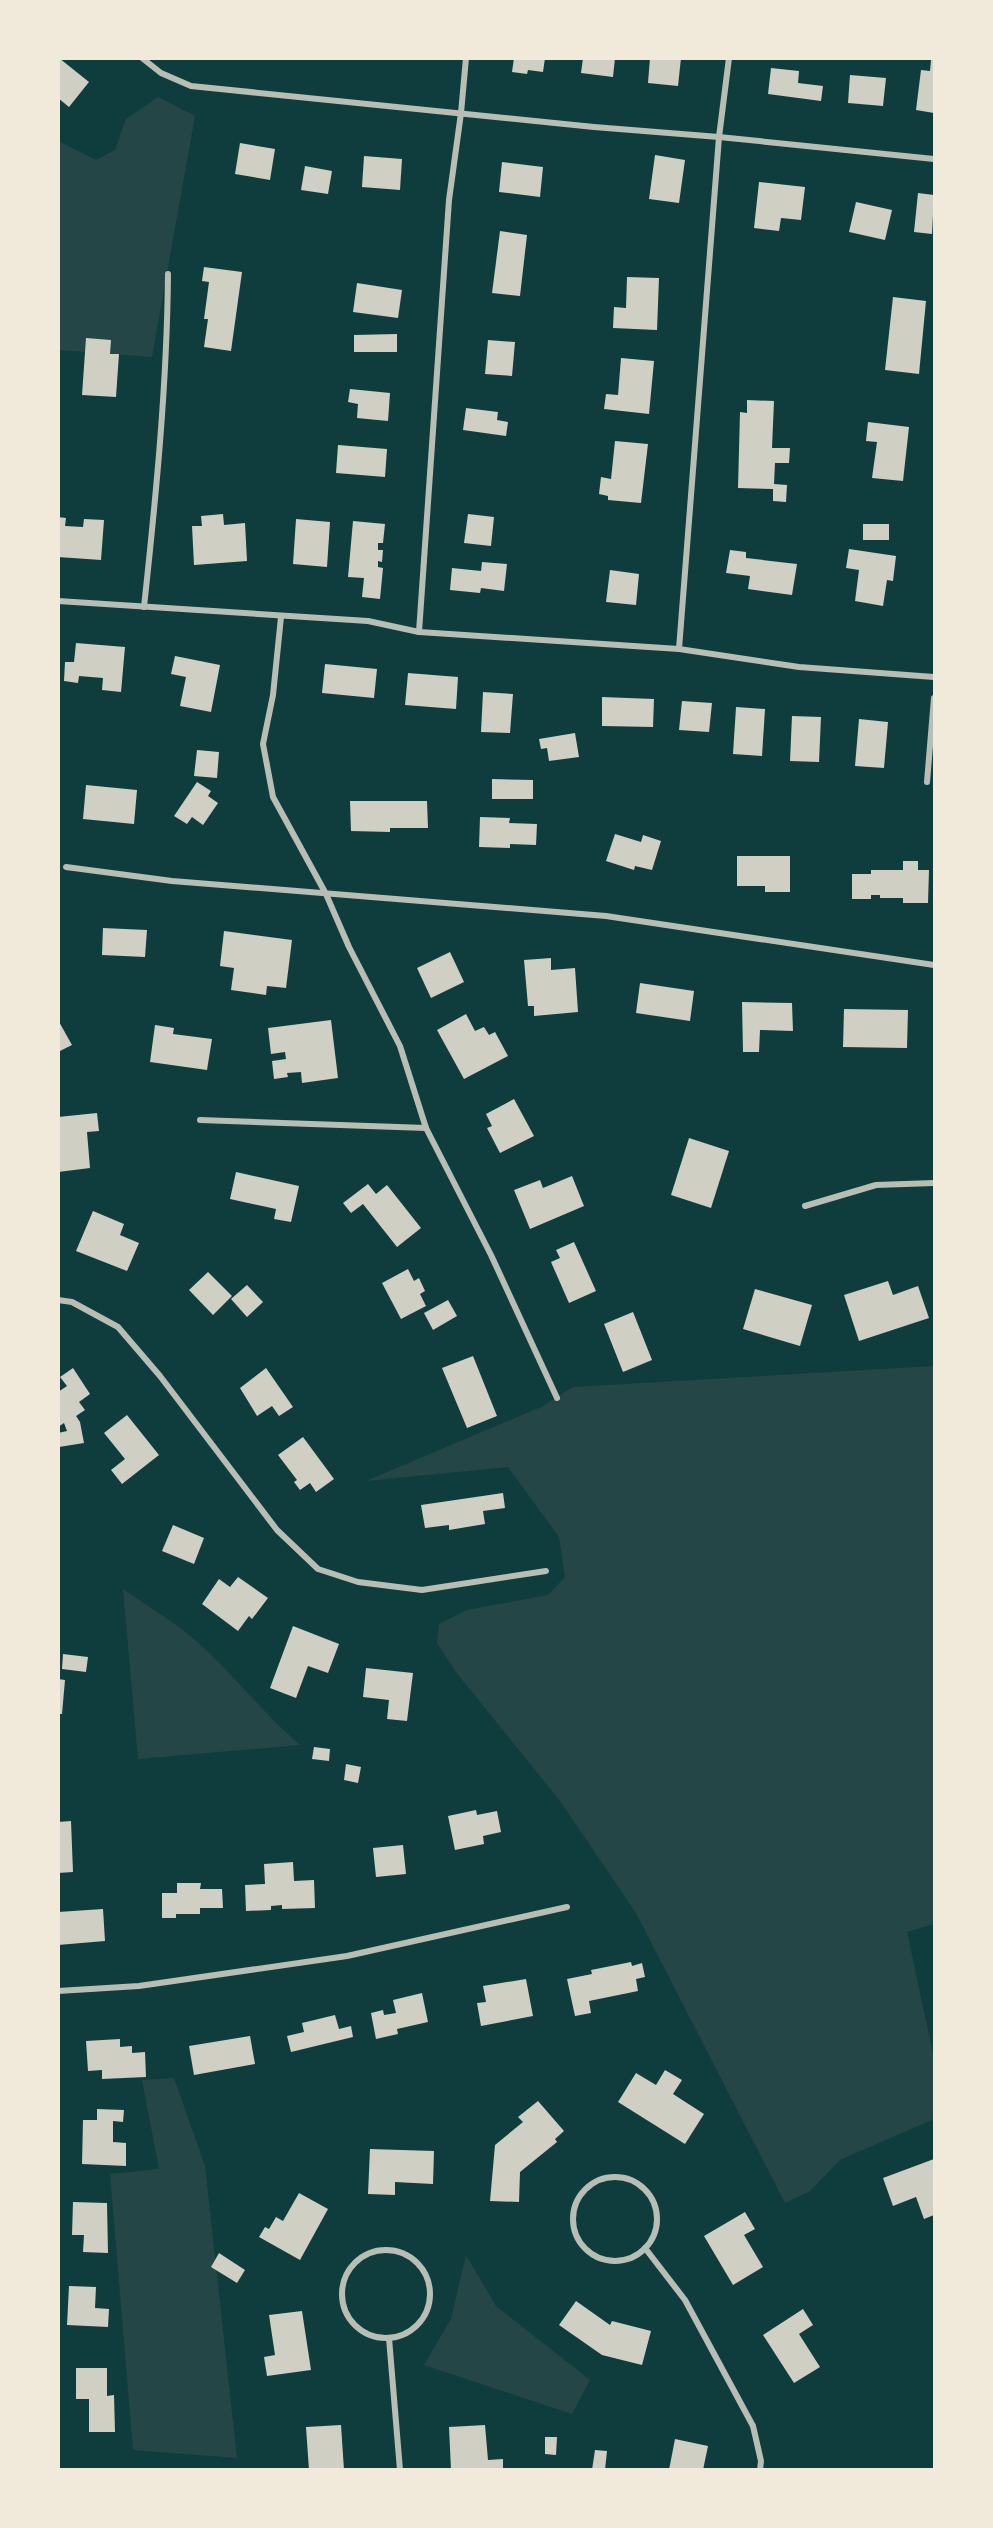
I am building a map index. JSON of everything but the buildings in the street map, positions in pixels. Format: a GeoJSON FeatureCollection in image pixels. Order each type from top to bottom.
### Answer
{"type":"FeatureCollection","features":[{"type":"Feature","properties":{"kind":"street"},"geometry":{"type":"LineString","coordinates":[[142,58],[161,73],[191,86],[934,159]]}},
{"type":"Feature","properties":{"kind":"street"},"geometry":{"type":"LineString","coordinates":[[418,632],[449,200],[466,58]]}},
{"type":"Feature","properties":{"kind":"street"},"geometry":{"type":"LineString","coordinates":[[678,649],[719,137],[729,58]]}},
{"type":"Feature","properties":{"kind":"street"},"geometry":{"type":"LineString","coordinates":[[144,607],[155,508],[168,312],[168,274]]}},
{"type":"Feature","properties":{"kind":"street"},"geometry":{"type":"LineString","coordinates":[[58,601],[368,621],[418,632],[678,649],[799,667],[934,677]]}},
{"type":"Feature","properties":{"kind":"street"},"geometry":{"type":"LineString","coordinates":[[281,617],[273,695],[262,744],[273,797],[326,894],[349,947],[400,1046],[426,1128],[491,1255],[557,1398]]}},
{"type":"Feature","properties":{"kind":"street"},"geometry":{"type":"LineString","coordinates":[[927,782],[934,698]]}},
{"type":"Feature","properties":{"kind":"street"},"geometry":{"type":"LineString","coordinates":[[66,867],[172,881],[606,916],[934,965]]}},
{"type":"Feature","properties":{"kind":"street"},"geometry":{"type":"LineString","coordinates":[[200,1120],[426,1128]]}},
{"type":"Feature","properties":{"kind":"street"},"geometry":{"type":"LineString","coordinates":[[805,1206],[876,1185],[934,1183]]}},
{"type":"Feature","properties":{"kind":"street"},"geometry":{"type":"LineString","coordinates":[[58,1300],[72,1302],[118,1327],[160,1376],[277,1530],[318,1569],[358,1582],[422,1590],[546,1571]]}},
{"type":"Feature","properties":{"kind":"street"},"geometry":{"type":"LineString","coordinates":[[58,1991],[139,1986],[347,1956],[567,1907]]}},
{"type":"Feature","properties":{"kind":"street"},"geometry":{"type":"LineString","coordinates":[[614,2176],[628,2178],[641,2185],[651,2195],[656,2208],[657,2223],[654,2236],[645,2248],[633,2257],[618,2261],[604,2259],[590,2253],[580,2242],[574,2228],[573,2213],[578,2199],[587,2187],[600,2179],[614,2176]]}},
{"type":"Feature","properties":{"kind":"street"},"geometry":{"type":"LineString","coordinates":[[645,2248],[685,2301],[753,2426],[761,2461],[760,2469]]}},
{"type":"Feature","properties":{"kind":"street"},"geometry":{"type":"LineString","coordinates":[[386,2250],[400,2252],[412,2258],[422,2267],[431,2293],[423,2319],[402,2336],[389,2338],[375,2337],[362,2331],[348,2316],[342,2295],[344,2282],[355,2264],[372,2252],[386,2250]]}},
{"type":"Feature","properties":{"kind":"street"},"geometry":{"type":"LineString","coordinates":[[389,2338],[400,2469]]}},
{"type":"Feature","properties":{"kind":"shaded area"},"geometry":{"type":"Polygon","coordinates":[[[158,97],[195,116],[152,357],[59,350],[58,141],[96,160],[115,150],[126,119],[158,97]]]}},
{"type":"Feature","properties":{"kind":"shaded area"},"geometry":{"type":"Polygon","coordinates":[[[934,1366],[934,1924],[907,1932],[934,2058],[934,2119],[840,2160],[810,2191],[785,2203],[636,1913],[560,1801],[456,1672],[437,1643],[439,1624],[467,1610],[548,1595],[565,1577],[559,1537],[508,1467],[366,1481],[541,1407],[573,1387],[934,1366]]]}},
{"type":"Feature","properties":{"kind":"shaded area"},"geometry":{"type":"Polygon","coordinates":[[[123,1589],[180,1628],[203,1647],[300,1745],[138,1759],[123,1589]]]}},
{"type":"Feature","properties":{"kind":"shaded area"},"geometry":{"type":"Polygon","coordinates":[[[174,2078],[205,2166],[237,2458],[133,2450],[110,2174],[159,2169],[142,2080],[174,2078]]]}},
{"type":"Feature","properties":{"kind":"shaded area"},"geometry":{"type":"Polygon","coordinates":[[[466,2255],[496,2306],[590,2380],[572,2414],[424,2365],[451,2319],[466,2255]]]}}]}
